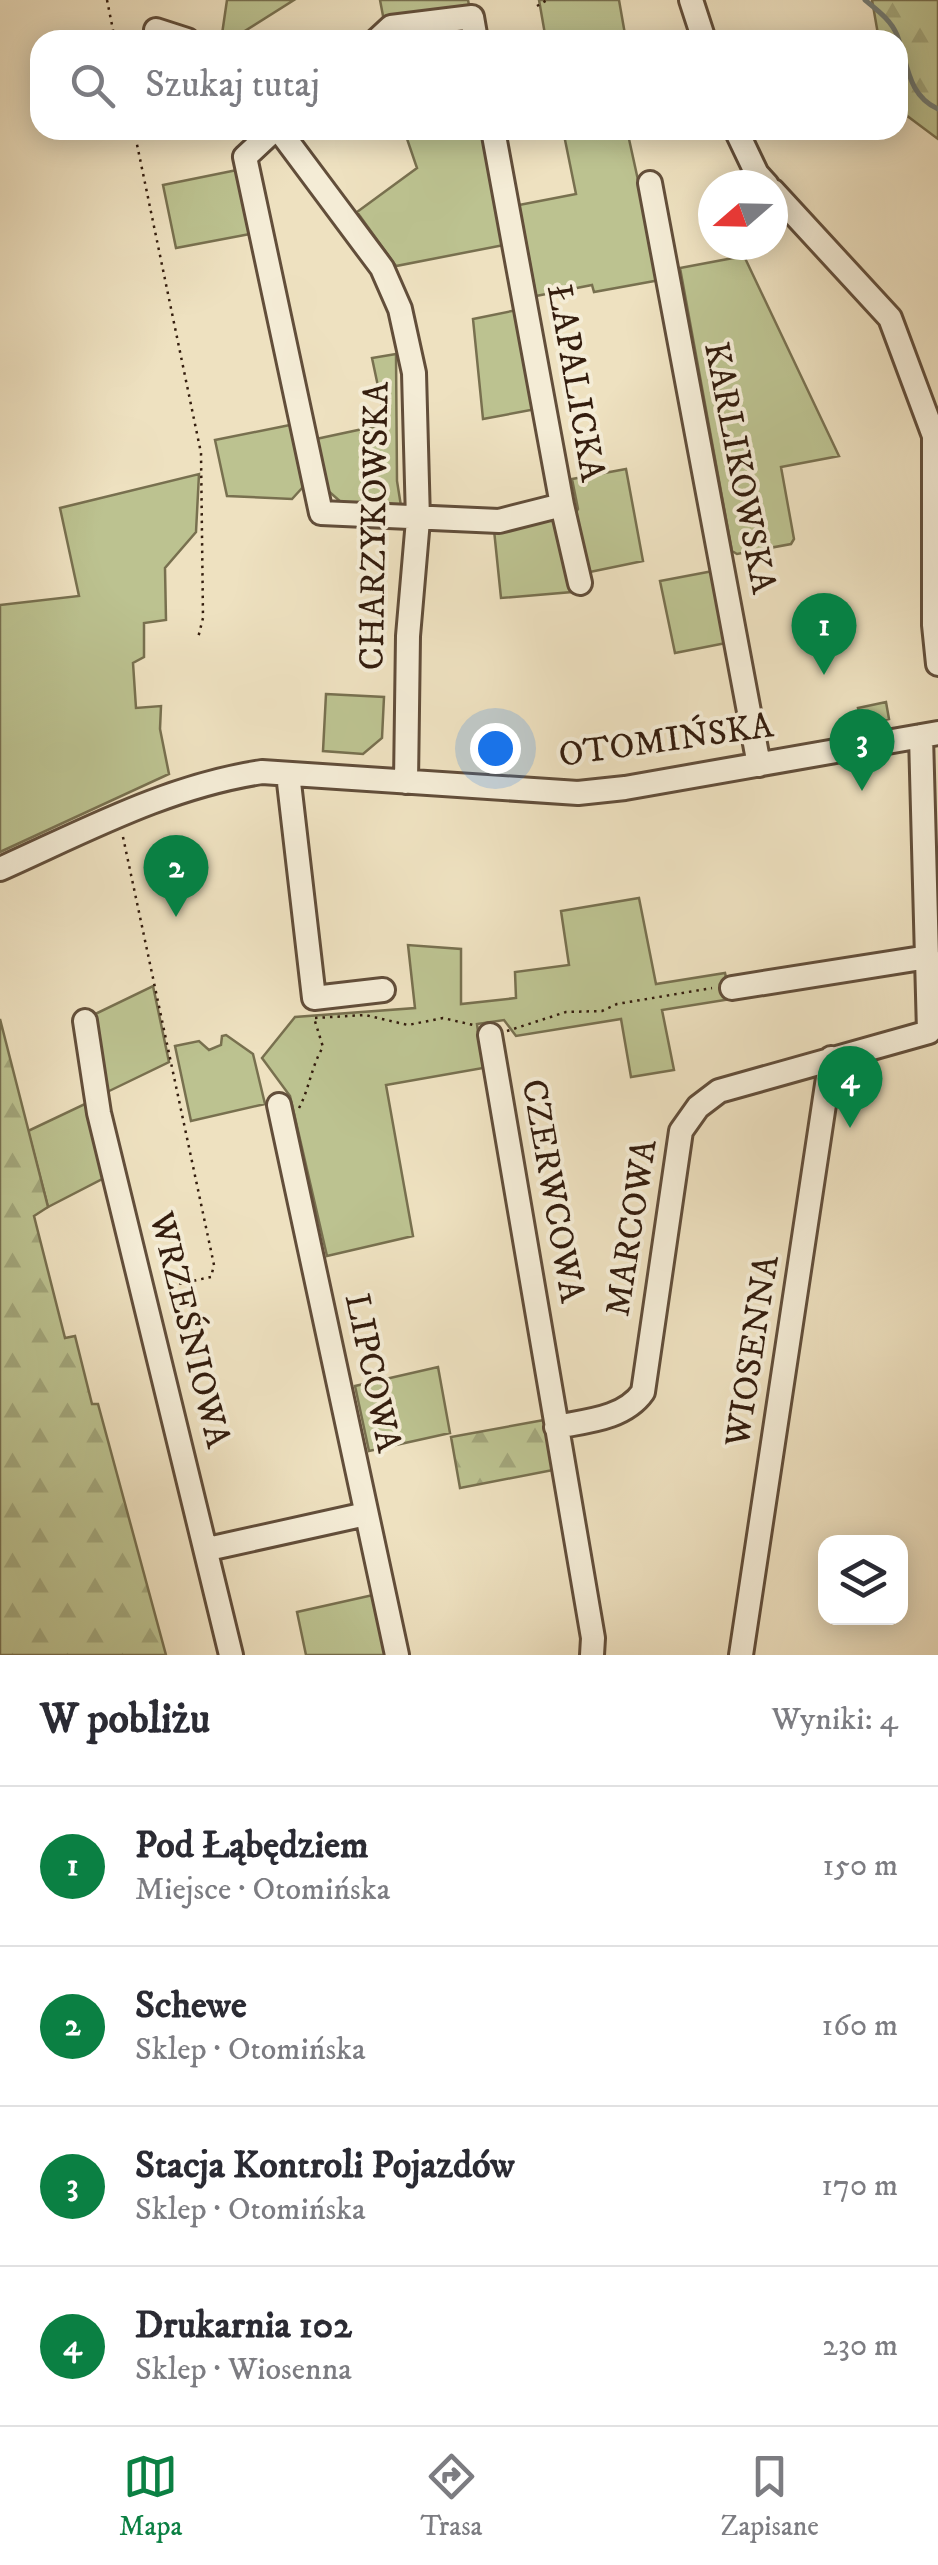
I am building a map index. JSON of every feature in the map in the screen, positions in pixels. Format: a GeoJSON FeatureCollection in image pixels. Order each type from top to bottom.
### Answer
{"type":"FeatureCollection","features":[{"type":"Feature","properties":{"kind":"street"},"geometry":{"type":"LineString","coordinates":[[691,0],[701,30]]}},
{"type":"Feature","properties":{"kind":"street"},"geometry":{"type":"LineString","coordinates":[[388,30],[474,29]]}},
{"type":"Feature","properties":{"kind":"street","name":"ŁAPALICKA"},"geometry":{"type":"LineString","coordinates":[[265,140],[246,157],[321,513],[500,521],[562,505],[495,140]]}},
{"type":"Feature","properties":{"kind":"street","name":"CHARZYKOWSKA"},"geometry":{"type":"LineString","coordinates":[[284,140],[382,268],[400,309],[414,374],[418,520],[408,636],[406,782]]}},
{"type":"Feature","properties":{"kind":"street"},"geometry":{"type":"LineString","coordinates":[[741,140],[756,170]]}},
{"type":"Feature","properties":{"kind":"street","name":"KARLIKOWSKA"},"geometry":{"type":"LineString","coordinates":[[650,183],[759,765]]}},
{"type":"Feature","properties":{"kind":"street"},"geometry":{"type":"LineString","coordinates":[[788,207],[890,318],[934,436],[934,625],[938,664]]}},
{"type":"Feature","properties":{"kind":"street"},"geometry":{"type":"LineString","coordinates":[[562,505],[580,583]]}},
{"type":"Feature","properties":{"kind":"street"},"geometry":{"type":"LineString","coordinates":[[732,988],[928,957],[930,734]]}},
{"type":"Feature","properties":{"kind":"street","name":"OTOMIŃSKA"},"geometry":{"type":"LineString","coordinates":[[0,870],[182,789],[219,778],[262,772],[578,793],[930,734]]}},
{"type":"Feature","properties":{"kind":"street"},"geometry":{"type":"LineString","coordinates":[[288,774],[314,1008],[383,990]]}},
{"type":"Feature","properties":{"kind":"street","name":"MARCOWA"},"geometry":{"type":"LineString","coordinates":[[556,1427],[604,1418],[634,1404],[642,1392],[681,1131],[698,1107],[719,1091],[929,1032],[928,957]]}},
{"type":"Feature","properties":{"kind":"street","name":"WRZEŚNIOWA"},"geometry":{"type":"LineString","coordinates":[[85,1021],[99,1112],[231,1655]]}},
{"type":"Feature","properties":{"kind":"street","name":"CZERWCOWA"},"geometry":{"type":"LineString","coordinates":[[490,1035],[593,1638],[592,1655]]}},
{"type":"Feature","properties":{"kind":"street","name":"WIOSENNA"},"geometry":{"type":"LineString","coordinates":[[740,1655],[832,1058]]}},
{"type":"Feature","properties":{"kind":"street","name":"LIPCOWA"},"geometry":{"type":"LineString","coordinates":[[279,1105],[396,1655]]}},
{"type":"Feature","properties":{"kind":"street"},"geometry":{"type":"LineString","coordinates":[[208,1548],[366,1514]]}},
{"type":"Feature","properties":{"kind":"path"},"geometry":{"type":"LineString","coordinates":[[107,0],[113,30]]}},
{"type":"Feature","properties":{"kind":"path"},"geometry":{"type":"LineString","coordinates":[[537,6],[547,0]]}},
{"type":"Feature","properties":{"kind":"path"},"geometry":{"type":"LineString","coordinates":[[136,140],[201,453],[202,618],[198,638]]}},
{"type":"Feature","properties":{"kind":"path"},"geometry":{"type":"LineString","coordinates":[[118,816],[214,1265],[210,1277],[143,1292]]}},
{"type":"Feature","properties":{"kind":"path"},"geometry":{"type":"LineString","coordinates":[[284,1129],[303,1101],[312,1081],[313,1062],[323,1047],[314,1008],[408,1025],[443,1018],[470,1023],[490,1035],[566,1012],[602,1011],[617,1004],[708,987],[732,988]]}},
{"type":"Feature","properties":{"kind":"green space"},"geometry":{"type":"Polygon","coordinates":[[[227,0],[294,0],[246,30],[223,30],[227,0]]]}},
{"type":"Feature","properties":{"kind":"green space"},"geometry":{"type":"Polygon","coordinates":[[[380,0],[468,0],[469,5],[384,21],[380,0]]]}},
{"type":"Feature","properties":{"kind":"green space"},"geometry":{"type":"Polygon","coordinates":[[[539,0],[619,0],[624,30],[544,30],[539,0]]]}},
{"type":"Feature","properties":{"kind":"green space"},"geometry":{"type":"Polygon","coordinates":[[[872,0],[938,0],[938,139],[908,116],[908,30],[877,30],[872,0]]]}},
{"type":"Feature","properties":{"kind":"green space"},"geometry":{"type":"Polygon","coordinates":[[[407,140],[484,140],[504,245],[396,266],[357,212],[417,168],[407,140]]]}},
{"type":"Feature","properties":{"kind":"green space"},"geometry":{"type":"Polygon","coordinates":[[[565,140],[629,140],[660,280],[594,292],[592,285],[536,296],[519,205],[576,194],[565,140]]]}},
{"type":"Feature","properties":{"kind":"green space"},"geometry":{"type":"Polygon","coordinates":[[[237,170],[250,234],[176,248],[163,185],[237,170]]]}},
{"type":"Feature","properties":{"kind":"green space"},"geometry":{"type":"Polygon","coordinates":[[[746,260],[839,456],[781,467],[794,539],[791,544],[737,554],[732,551],[680,268],[746,260]]]}},
{"type":"Feature","properties":{"kind":"green space"},"geometry":{"type":"Polygon","coordinates":[[[517,310],[536,409],[483,419],[473,319],[517,310]]]}},
{"type":"Feature","properties":{"kind":"green space"},"geometry":{"type":"Polygon","coordinates":[[[396,354],[397,481],[401,506],[342,503],[325,488],[316,439],[386,424],[372,358],[396,354]]]}},
{"type":"Feature","properties":{"kind":"green space"},"geometry":{"type":"Polygon","coordinates":[[[290,425],[303,487],[292,499],[227,496],[215,440],[290,425]]]}},
{"type":"Feature","properties":{"kind":"green space"},"geometry":{"type":"Polygon","coordinates":[[[626,469],[643,561],[585,573],[572,479],[626,469]]]}},
{"type":"Feature","properties":{"kind":"green space"},"geometry":{"type":"Polygon","coordinates":[[[199,474],[196,532],[165,568],[166,620],[144,623],[144,657],[133,663],[136,708],[161,706],[160,729],[169,774],[0,852],[0,605],[79,596],[60,508],[199,474]]]}},
{"type":"Feature","properties":{"kind":"green space"},"geometry":{"type":"Polygon","coordinates":[[[550,519],[563,528],[572,592],[501,598],[494,530],[550,519]]]}},
{"type":"Feature","properties":{"kind":"green space"},"geometry":{"type":"Polygon","coordinates":[[[713,571],[726,643],[675,653],[660,581],[713,571]]]}},
{"type":"Feature","properties":{"kind":"green space"},"geometry":{"type":"Polygon","coordinates":[[[326,694],[384,697],[382,738],[363,754],[323,751],[326,694]]]}},
{"type":"Feature","properties":{"kind":"green space"},"geometry":{"type":"Polygon","coordinates":[[[886,702],[889,719],[862,725],[858,708],[886,702]]]}},
{"type":"Feature","properties":{"kind":"green space"},"geometry":{"type":"Polygon","coordinates":[[[639,898],[656,984],[725,973],[731,999],[662,1010],[674,1070],[631,1077],[621,1019],[516,1036],[504,1020],[477,1024],[483,1068],[386,1085],[413,1236],[327,1256],[290,1096],[262,1058],[295,1017],[415,1008],[408,945],[461,949],[461,1004],[516,998],[515,972],[569,965],[561,911],[639,898]]]}},
{"type":"Feature","properties":{"kind":"green space"},"geometry":{"type":"Polygon","coordinates":[[[153,986],[169,1062],[103,1094],[91,1016],[153,986]]]}},
{"type":"Feature","properties":{"kind":"green space"},"geometry":{"type":"Polygon","coordinates":[[[0,1019],[48,1207],[34,1216],[65,1338],[75,1336],[92,1404],[98,1404],[166,1655],[0,1655],[0,1019]]]}},
{"type":"Feature","properties":{"kind":"green space"},"geometry":{"type":"Polygon","coordinates":[[[222,1036],[253,1054],[265,1104],[191,1121],[175,1046],[199,1041],[209,1050],[221,1045],[222,1036]]]}},
{"type":"Feature","properties":{"kind":"green space"},"geometry":{"type":"Polygon","coordinates":[[[89,1102],[106,1177],[48,1207],[28,1131],[89,1102]]]}},
{"type":"Feature","properties":{"kind":"green space"},"geometry":{"type":"Polygon","coordinates":[[[438,1367],[450,1433],[369,1451],[355,1386],[438,1367]]]}},
{"type":"Feature","properties":{"kind":"green space"},"geometry":{"type":"Polygon","coordinates":[[[544,1420],[553,1470],[460,1488],[451,1437],[544,1420]]]}},
{"type":"Feature","properties":{"kind":"green space"},"geometry":{"type":"Polygon","coordinates":[[[373,1595],[385,1655],[306,1655],[297,1612],[373,1595]]]}},
{"type":"Feature","properties":{"kind":"waterway"},"geometry":{"type":"LineString","coordinates":[[865,0],[894,30]]}},
{"type":"Feature","properties":{"kind":"waterway"},"geometry":{"type":"LineString","coordinates":[[908,71],[920,95],[938,109]]}},
{"type":"Feature","properties":{"kind":"place","name":"Pod Łąbędziem"},"geometry":{"type":"Point","coordinates":[824,675]}},
{"type":"Feature","properties":{"kind":"place","name":"Stacja Kontroli Pojazdów"},"geometry":{"type":"Point","coordinates":[862,791]}},
{"type":"Feature","properties":{"kind":"place","name":"Schewe"},"geometry":{"type":"Point","coordinates":[176,917]}},
{"type":"Feature","properties":{"kind":"place","name":"Drukarnia 102"},"geometry":{"type":"Point","coordinates":[850,1128]}}]}
